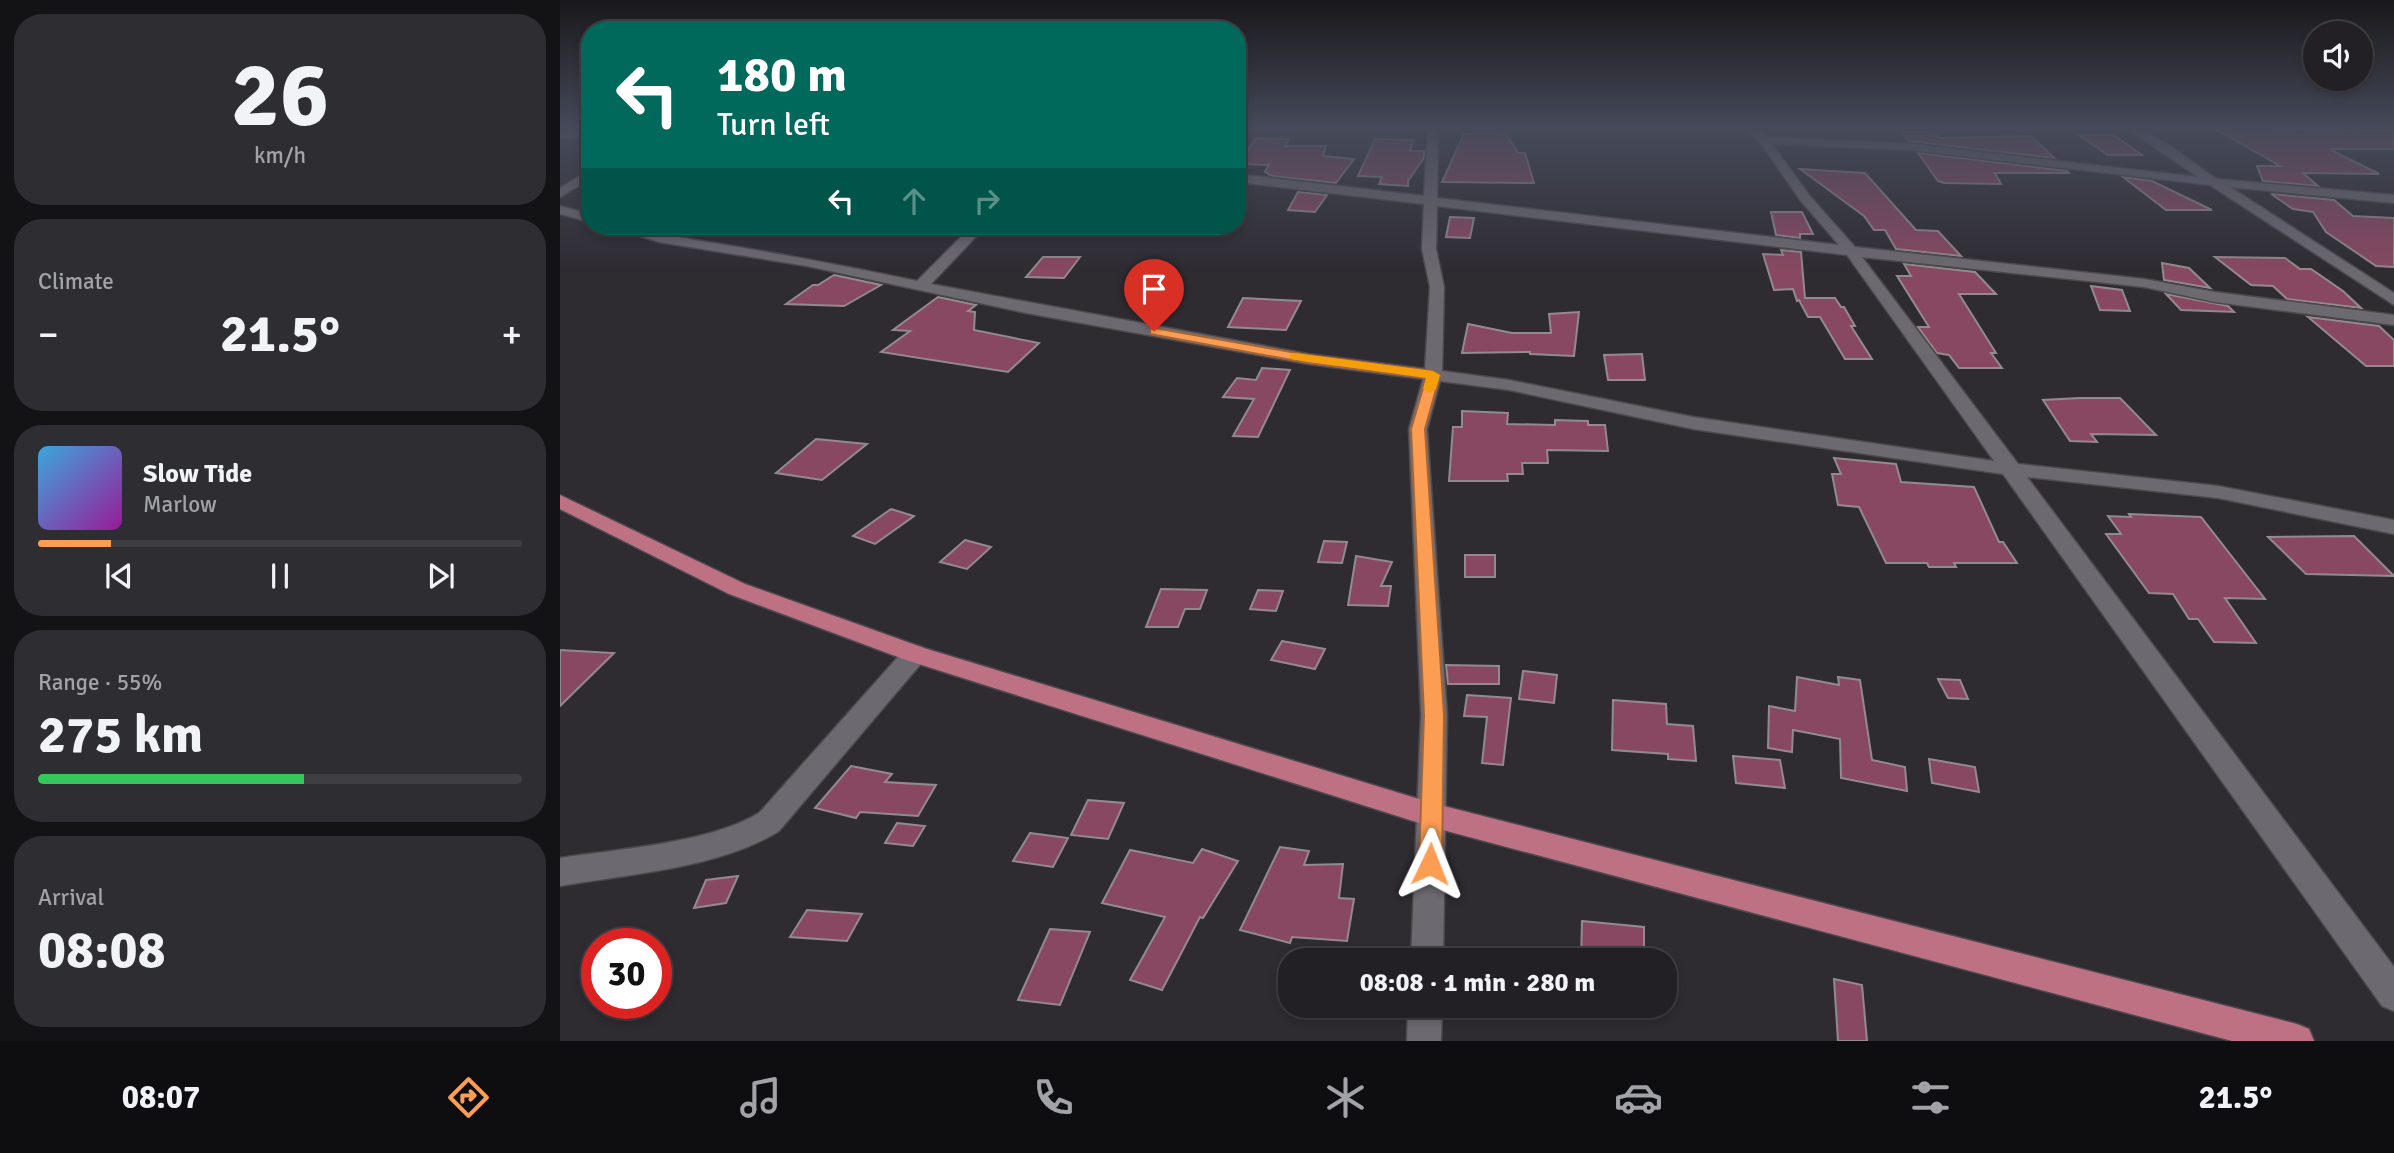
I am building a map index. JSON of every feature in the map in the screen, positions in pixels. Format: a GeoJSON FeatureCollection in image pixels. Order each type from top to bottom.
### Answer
{"type":"FeatureCollection","features":[{"type":"Feature","properties":{"kind":"main road"},"geometry":{"type":"LineString","coordinates":[[563,506],[737,589],[915,654],[1432,815],[2297,1041]]}},
{"type":"Feature","properties":{"kind":"street"},"geometry":{"type":"LineString","coordinates":[[1427,948],[1434,715],[1418,429],[1433,375],[1437,288],[1429,249],[1431,176]]}},
{"type":"Feature","properties":{"kind":"street"},"geometry":{"type":"LineString","coordinates":[[1788,176],[1851,251],[2394,994]]}},
{"type":"Feature","properties":{"kind":"street"},"geometry":{"type":"LineString","coordinates":[[2157,176],[2394,199]]}},
{"type":"Feature","properties":{"kind":"street"},"geometry":{"type":"LineString","coordinates":[[2204,176],[2394,300]]}},
{"type":"Feature","properties":{"kind":"street"},"geometry":{"type":"LineString","coordinates":[[560,192],[581,179]]}},
{"type":"Feature","properties":{"kind":"street"},"geometry":{"type":"LineString","coordinates":[[1246,179],[1851,251],[2121,280],[2215,297],[2394,320]]}},
{"type":"Feature","properties":{"kind":"street"},"geometry":{"type":"LineString","coordinates":[[560,210],[581,216]]}},
{"type":"Feature","properties":{"kind":"street"},"geometry":{"type":"LineString","coordinates":[[648,235],[807,262],[1026,308],[1294,356],[1509,385],[1693,423],[2008,469],[2218,492],[2394,527]]}},
{"type":"Feature","properties":{"kind":"street"},"geometry":{"type":"LineString","coordinates":[[920,286],[970,235]]}},
{"type":"Feature","properties":{"kind":"street"},"geometry":{"type":"LineString","coordinates":[[560,872],[745,837],[769,822],[915,654]]}},
{"type":"Feature","properties":{"kind":"street"},"geometry":{"type":"LineString","coordinates":[[1424,1041],[1425,1018]]}},
{"type":"Feature","properties":{"kind":"building"},"geometry":{"type":"Polygon","coordinates":[[[1271,176],[1342,176],[1336,183],[1271,176]]]}},
{"type":"Feature","properties":{"kind":"building"},"geometry":{"type":"Polygon","coordinates":[[[1358,176],[1412,176],[1408,186],[1379,184],[1382,177],[1358,176]]]}},
{"type":"Feature","properties":{"kind":"building"},"geometry":{"type":"Polygon","coordinates":[[[1445,176],[1532,176],[1534,183],[1442,182],[1445,176]]]}},
{"type":"Feature","properties":{"kind":"building"},"geometry":{"type":"Polygon","coordinates":[[[1809,176],[1867,176],[1916,230],[1938,231],[1961,256],[1896,249],[1885,230],[1874,230],[1864,216],[1809,176]]]}},
{"type":"Feature","properties":{"kind":"building"},"geometry":{"type":"Polygon","coordinates":[[[1934,176],[1996,176],[2001,184],[1944,183],[1934,176]]]}},
{"type":"Feature","properties":{"kind":"building"},"geometry":{"type":"Polygon","coordinates":[[[2261,176],[2306,176],[2318,186],[2263,181],[2261,176]]]}},
{"type":"Feature","properties":{"kind":"building"},"geometry":{"type":"Polygon","coordinates":[[[2123,177],[2152,181],[2212,210],[2166,210],[2123,177]]]}},
{"type":"Feature","properties":{"kind":"building"},"geometry":{"type":"Polygon","coordinates":[[[1298,192],[1327,195],[1315,212],[1288,210],[1298,192]]]}},
{"type":"Feature","properties":{"kind":"building"},"geometry":{"type":"Polygon","coordinates":[[[2271,194],[2334,200],[2353,216],[2394,218],[2394,267],[2376,266],[2326,232],[2313,212],[2293,209],[2271,194]]]}},
{"type":"Feature","properties":{"kind":"building"},"geometry":{"type":"Polygon","coordinates":[[[1771,212],[1802,212],[1813,234],[1800,234],[1800,238],[1776,235],[1771,212]]]}},
{"type":"Feature","properties":{"kind":"building"},"geometry":{"type":"Polygon","coordinates":[[[1450,217],[1474,218],[1470,238],[1446,237],[1450,217]]]}},
{"type":"Feature","properties":{"kind":"building"},"geometry":{"type":"Polygon","coordinates":[[[1781,250],[1801,252],[1805,298],[1835,298],[1841,307],[1844,307],[1855,326],[1851,326],[1872,359],[1845,359],[1820,317],[1808,317],[1799,300],[1797,301],[1793,289],[1774,290],[1763,254],[1783,255],[1781,250]]]}},
{"type":"Feature","properties":{"kind":"building"},"geometry":{"type":"Polygon","coordinates":[[[1043,257],[1080,257],[1064,278],[1026,277],[1043,257]]]}},
{"type":"Feature","properties":{"kind":"building"},"geometry":{"type":"Polygon","coordinates":[[[2215,257],[2285,258],[2300,269],[2311,269],[2343,291],[2361,308],[2287,299],[2273,286],[2251,285],[2215,257]]]}},
{"type":"Feature","properties":{"kind":"building"},"geometry":{"type":"Polygon","coordinates":[[[2162,263],[2189,268],[2210,288],[2164,280],[2162,263]]]}},
{"type":"Feature","properties":{"kind":"building"},"geometry":{"type":"Polygon","coordinates":[[[1904,264],[1975,272],[1996,294],[1959,294],[1996,353],[1991,353],[2002,368],[1959,368],[1949,355],[1937,353],[1918,327],[1929,327],[1897,276],[1911,276],[1904,264]]]}},
{"type":"Feature","properties":{"kind":"building"},"geometry":{"type":"Polygon","coordinates":[[[834,275],[881,285],[844,306],[786,304],[813,285],[818,285],[834,275]]]}},
{"type":"Feature","properties":{"kind":"building"},"geometry":{"type":"Polygon","coordinates":[[[2091,286],[2122,290],[2130,311],[2100,310],[2091,286]]]}},
{"type":"Feature","properties":{"kind":"building"},"geometry":{"type":"Polygon","coordinates":[[[2166,294],[2228,306],[2234,312],[2181,310],[2166,294]]]}},
{"type":"Feature","properties":{"kind":"building"},"geometry":{"type":"Polygon","coordinates":[[[938,297],[976,305],[968,311],[975,312],[974,330],[1039,343],[1008,372],[881,352],[910,331],[893,330],[938,297]]]}},
{"type":"Feature","properties":{"kind":"building"},"geometry":{"type":"Polygon","coordinates":[[[1243,298],[1301,301],[1286,330],[1228,327],[1243,298]]]}},
{"type":"Feature","properties":{"kind":"building"},"geometry":{"type":"Polygon","coordinates":[[[1579,312],[1574,356],[1530,352],[1462,353],[1468,324],[1512,333],[1551,333],[1549,314],[1579,312]]]}},
{"type":"Feature","properties":{"kind":"building"},"geometry":{"type":"Polygon","coordinates":[[[2308,317],[2379,326],[2394,340],[2394,366],[2366,366],[2308,317]]]}},
{"type":"Feature","properties":{"kind":"building"},"geometry":{"type":"Polygon","coordinates":[[[1642,354],[1645,380],[1608,380],[1604,355],[1642,354]]]}},
{"type":"Feature","properties":{"kind":"building"},"geometry":{"type":"Polygon","coordinates":[[[1262,368],[1290,370],[1258,437],[1233,436],[1254,399],[1223,397],[1237,378],[1256,380],[1262,368]]]}},
{"type":"Feature","properties":{"kind":"building"},"geometry":{"type":"Polygon","coordinates":[[[2120,398],[2156,435],[2091,434],[2097,442],[2070,441],[2043,400],[2120,398]]]}},
{"type":"Feature","properties":{"kind":"building"},"geometry":{"type":"Polygon","coordinates":[[[1462,411],[1508,413],[1507,424],[1555,425],[1555,420],[1588,421],[1588,425],[1605,425],[1608,451],[1547,450],[1548,463],[1522,463],[1523,474],[1507,474],[1508,481],[1449,481],[1453,427],[1462,427],[1462,411]]]}},
{"type":"Feature","properties":{"kind":"building"},"geometry":{"type":"Polygon","coordinates":[[[816,439],[867,444],[822,480],[776,473],[816,439]]]}},
{"type":"Feature","properties":{"kind":"building"},"geometry":{"type":"Polygon","coordinates":[[[1834,458],[1896,464],[1901,482],[1974,487],[1999,542],[2003,542],[2017,563],[1954,563],[1956,567],[1929,567],[1927,563],[1886,563],[1859,507],[1838,505],[1832,474],[1841,474],[1834,458]]]}},
{"type":"Feature","properties":{"kind":"building"},"geometry":{"type":"Polygon","coordinates":[[[891,509],[914,516],[875,544],[853,536],[891,509]]]}},
{"type":"Feature","properties":{"kind":"building"},"geometry":{"type":"Polygon","coordinates":[[[2129,514],[2201,517],[2265,599],[2225,598],[2256,643],[2214,642],[2198,619],[2189,619],[2173,594],[2149,593],[2106,534],[2121,534],[2108,516],[2131,517],[2129,514]]]}},
{"type":"Feature","properties":{"kind":"building"},"geometry":{"type":"Polygon","coordinates":[[[2354,536],[2394,576],[2306,574],[2268,537],[2354,536]]]}},
{"type":"Feature","properties":{"kind":"building"},"geometry":{"type":"Polygon","coordinates":[[[965,540],[991,547],[967,569],[940,562],[965,540]]]}},
{"type":"Feature","properties":{"kind":"building"},"geometry":{"type":"Polygon","coordinates":[[[1324,541],[1347,542],[1342,563],[1318,562],[1324,541]]]}},
{"type":"Feature","properties":{"kind":"building"},"geometry":{"type":"Polygon","coordinates":[[[1465,555],[1495,555],[1495,577],[1465,577],[1465,555]]]}},
{"type":"Feature","properties":{"kind":"building"},"geometry":{"type":"Polygon","coordinates":[[[1356,556],[1392,562],[1381,586],[1391,586],[1388,606],[1348,605],[1356,556]]]}},
{"type":"Feature","properties":{"kind":"building"},"geometry":{"type":"Polygon","coordinates":[[[1161,589],[1207,590],[1200,609],[1185,609],[1178,627],[1146,627],[1161,589]]]}},
{"type":"Feature","properties":{"kind":"building"},"geometry":{"type":"Polygon","coordinates":[[[1258,590],[1283,591],[1276,611],[1250,609],[1258,590]]]}},
{"type":"Feature","properties":{"kind":"building"},"geometry":{"type":"Polygon","coordinates":[[[1282,641],[1325,649],[1315,669],[1271,660],[1282,641]]]}},
{"type":"Feature","properties":{"kind":"building"},"geometry":{"type":"Polygon","coordinates":[[[560,650],[614,653],[560,706],[560,650]]]}},
{"type":"Feature","properties":{"kind":"building"},"geometry":{"type":"Polygon","coordinates":[[[1446,665],[1499,666],[1499,684],[1448,684],[1446,665]]]}},
{"type":"Feature","properties":{"kind":"building"},"geometry":{"type":"Polygon","coordinates":[[[1523,671],[1557,675],[1554,703],[1519,699],[1523,671]]]}},
{"type":"Feature","properties":{"kind":"building"},"geometry":{"type":"Polygon","coordinates":[[[1797,677],[1839,685],[1838,677],[1860,680],[1872,760],[1905,767],[1907,791],[1841,778],[1840,739],[1793,730],[1792,752],[1768,748],[1769,706],[1795,711],[1797,677]]]}},
{"type":"Feature","properties":{"kind":"building"},"geometry":{"type":"Polygon","coordinates":[[[1938,679],[1960,680],[1968,699],[1948,698],[1938,679]]]}},
{"type":"Feature","properties":{"kind":"building"},"geometry":{"type":"Polygon","coordinates":[[[1467,695],[1511,698],[1503,765],[1482,763],[1487,717],[1464,716],[1467,695]]]}},
{"type":"Feature","properties":{"kind":"building"},"geometry":{"type":"Polygon","coordinates":[[[1613,700],[1666,704],[1667,724],[1693,726],[1696,761],[1668,759],[1668,754],[1612,750],[1613,700]]]}},
{"type":"Feature","properties":{"kind":"building"},"geometry":{"type":"Polygon","coordinates":[[[1733,756],[1780,760],[1785,788],[1736,783],[1733,756]]]}},
{"type":"Feature","properties":{"kind":"building"},"geometry":{"type":"Polygon","coordinates":[[[1929,759],[1975,767],[1979,792],[1932,783],[1929,759]]]}},
{"type":"Feature","properties":{"kind":"building"},"geometry":{"type":"Polygon","coordinates":[[[851,766],[892,774],[885,782],[936,785],[918,816],[860,812],[856,818],[815,808],[851,766]]]}},
{"type":"Feature","properties":{"kind":"building"},"geometry":{"type":"Polygon","coordinates":[[[1088,800],[1124,803],[1108,839],[1071,835],[1088,800]]]}},
{"type":"Feature","properties":{"kind":"building"},"geometry":{"type":"Polygon","coordinates":[[[897,823],[925,826],[913,846],[885,843],[897,823]]]}},
{"type":"Feature","properties":{"kind":"building"},"geometry":{"type":"Polygon","coordinates":[[[1030,833],[1068,838],[1053,867],[1013,861],[1030,833]]]}},
{"type":"Feature","properties":{"kind":"building"},"geometry":{"type":"Polygon","coordinates":[[[1280,847],[1309,851],[1304,865],[1343,864],[1339,898],[1354,899],[1347,941],[1292,937],[1290,943],[1240,930],[1280,847]]]}},
{"type":"Feature","properties":{"kind":"building"},"geometry":{"type":"Polygon","coordinates":[[[1202,849],[1238,861],[1203,918],[1200,917],[1162,990],[1130,980],[1165,917],[1102,903],[1130,850],[1193,863],[1202,849]]]}},
{"type":"Feature","properties":{"kind":"building"},"geometry":{"type":"Polygon","coordinates":[[[738,876],[726,903],[694,908],[706,880],[738,876]]]}},
{"type":"Feature","properties":{"kind":"building"},"geometry":{"type":"Polygon","coordinates":[[[807,910],[862,914],[847,941],[790,937],[807,910]]]}},
{"type":"Feature","properties":{"kind":"building"},"geometry":{"type":"Polygon","coordinates":[[[1582,921],[1644,927],[1644,948],[1581,948],[1582,921]]]}},
{"type":"Feature","properties":{"kind":"building"},"geometry":{"type":"Polygon","coordinates":[[[1050,929],[1090,932],[1060,1005],[1018,1000],[1050,929]]]}},
{"type":"Feature","properties":{"kind":"building"},"geometry":{"type":"Polygon","coordinates":[[[1834,979],[1862,985],[1867,1041],[1838,1041],[1834,979]]]}},
{"type":"Feature","properties":{"kind":"slow traffic"},"geometry":{"type":"LineString","coordinates":[[1295,356],[1433,375],[1429,389]]}},
{"type":"Feature","properties":{"kind":"route"},"geometry":{"type":"LineString","coordinates":[[1154,331],[1308,359],[1433,375],[1418,429],[1434,715],[1430,864]]}}]}
